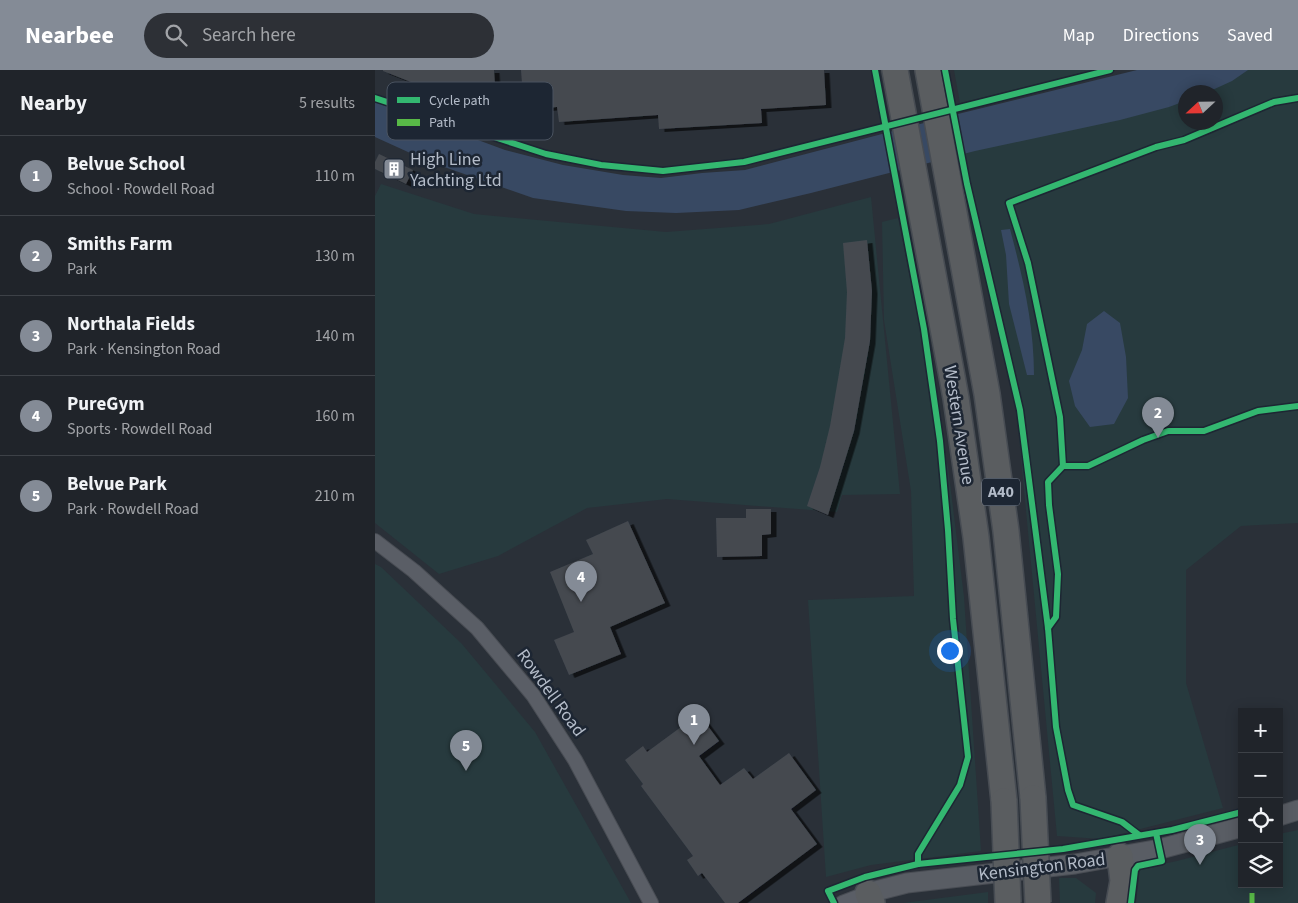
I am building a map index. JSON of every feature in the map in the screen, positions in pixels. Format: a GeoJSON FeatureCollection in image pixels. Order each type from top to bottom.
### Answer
{"type":"FeatureCollection","features":[{"type":"Feature","properties":{"kind":"highway","name":"Western Avenue"},"geometry":{"type":"LineString","coordinates":[[895,70],[956,398],[977,536],[1005,801],[1007,903]]}},
{"type":"Feature","properties":{"kind":"highway","name":"Western Avenue"},"geometry":{"type":"LineString","coordinates":[[930,80],[987,394],[1006,531],[1033,798],[1038,903]]}},
{"type":"Feature","properties":{"kind":"highway"},"geometry":{"type":"LineString","coordinates":[[1119,903],[1123,881],[1120,856]]}},
{"type":"Feature","properties":{"kind":"street","name":"Rowdell Road"},"geometry":{"type":"LineString","coordinates":[[375,541],[414,571],[477,628],[533,695],[575,760],[651,903]]}},
{"type":"Feature","properties":{"kind":"street"},"geometry":{"type":"LineString","coordinates":[[1283,815],[1298,810]]}},
{"type":"Feature","properties":{"kind":"street","name":"Kensington Road"},"geometry":{"type":"LineString","coordinates":[[842,903],[870,898],[907,883],[1075,864],[1160,848],[1238,828]]}},
{"type":"Feature","properties":{"kind":"green space"},"geometry":{"type":"Polygon","coordinates":[[[954,70],[1091,70],[960,103],[954,70]]]}},
{"type":"Feature","properties":{"kind":"green space"},"geometry":{"type":"Polygon","coordinates":[[[1238,70],[1298,70],[1298,523],[1241,526],[1186,570],[1186,683],[1223,808],[1101,839],[1057,836],[1015,395],[962,147],[1178,87],[1178,130],[1223,130],[1223,85],[1184,85],[1238,70]]]}},
{"type":"Feature","properties":{"kind":"green space"},"geometry":{"type":"Polygon","coordinates":[[[381,184],[474,214],[666,232],[769,224],[871,197],[900,494],[842,495],[837,512],[667,499],[587,508],[498,556],[439,574],[375,523],[375,196],[381,184]]]}},
{"type":"Feature","properties":{"kind":"green space"},"geometry":{"type":"Polygon","coordinates":[[[898,218],[948,467],[964,597],[981,851],[871,865],[826,877],[808,600],[914,596],[911,491],[884,320],[882,222],[898,218]]]}},
{"type":"Feature","properties":{"kind":"green space"},"geometry":{"type":"Polygon","coordinates":[[[375,564],[381,567],[462,644],[535,732],[631,903],[375,903],[375,564]]]}},
{"type":"Feature","properties":{"kind":"green space"},"geometry":{"type":"Polygon","coordinates":[[[1298,830],[1298,903],[1136,903],[1140,869],[1238,845],[1238,888],[1283,888],[1283,833],[1298,830]]]}},
{"type":"Feature","properties":{"kind":"green space"},"geometry":{"type":"Polygon","coordinates":[[[1059,878],[1076,878],[1096,893],[1095,903],[1060,903],[1059,878]]]}},
{"type":"Feature","properties":{"kind":"green space"},"geometry":{"type":"Polygon","coordinates":[[[988,892],[988,903],[903,903],[988,892]]]}},
{"type":"Feature","properties":{"kind":"water"},"geometry":{"type":"Polygon","coordinates":[[[1137,70],[1248,70],[1223,85],[1178,85],[1178,104],[1120,120],[975,151],[739,210],[676,213],[626,211],[533,198],[430,162],[375,137],[375,102],[387,106],[387,140],[478,140],[505,150],[563,165],[623,175],[661,178],[745,170],[962,113],[1137,70]]]}},
{"type":"Feature","properties":{"kind":"water"},"geometry":{"type":"Polygon","coordinates":[[[1010,229],[1027,301],[1034,356],[1034,375],[1027,375],[1009,304],[1006,255],[1001,230],[1010,229]]]}},
{"type":"Feature","properties":{"kind":"water"},"geometry":{"type":"Polygon","coordinates":[[[1104,311],[1120,323],[1126,357],[1128,398],[1114,424],[1090,427],[1075,406],[1069,381],[1082,350],[1087,324],[1104,311]]]}},
{"type":"Feature","properties":{"kind":"building"},"geometry":{"type":"Polygon","coordinates":[[[494,70],[495,82],[411,82],[383,71],[494,70]]]}},
{"type":"Feature","properties":{"kind":"building"},"geometry":{"type":"Polygon","coordinates":[[[521,70],[824,70],[826,105],[761,109],[762,123],[659,129],[658,115],[559,122],[557,107],[553,107],[553,82],[522,82],[521,70]]]}},
{"type":"Feature","properties":{"kind":"building","name":"High Line Yachting Ltd"},"geometry":{"type":"Polygon","coordinates":[[[379,154],[413,170],[406,184],[375,169],[375,162],[379,154]]]}},
{"type":"Feature","properties":{"kind":"building"},"geometry":{"type":"Polygon","coordinates":[[[867,240],[872,291],[870,341],[854,431],[828,515],[807,506],[820,467],[830,426],[845,338],[847,292],[843,243],[867,240]]]}},
{"type":"Feature","properties":{"kind":"building"},"geometry":{"type":"Polygon","coordinates":[[[746,509],[771,509],[771,534],[762,535],[762,556],[717,557],[716,518],[746,518],[746,509]]]}},
{"type":"Feature","properties":{"kind":"building"},"geometry":{"type":"Polygon","coordinates":[[[628,521],[665,603],[610,627],[621,654],[569,675],[554,640],[574,632],[550,572],[593,554],[586,540],[628,521]]]}},
{"type":"Feature","properties":{"kind":"building"},"geometry":{"type":"Polygon","coordinates":[[[696,710],[719,741],[699,756],[720,785],[744,768],[753,779],[789,753],[816,790],[791,809],[817,844],[738,903],[725,903],[702,873],[698,876],[687,860],[693,856],[641,786],[643,784],[625,760],[643,746],[647,752],[681,727],[679,723],[696,710]]]}},
{"type":"Feature","properties":{"kind":"marked path"},"geometry":{"type":"LineString","coordinates":[[1252,888],[1252,903]]}},
{"type":"Feature","properties":{"kind":"cycle path"},"geometry":{"type":"LineString","coordinates":[[875,70],[924,329],[940,441],[953,619],[968,757],[960,785],[918,854],[918,864]]}},
{"type":"Feature","properties":{"kind":"cycle path"},"geometry":{"type":"LineString","coordinates":[[945,70],[967,184],[1020,410],[1048,628],[1056,727],[1068,790],[1073,805],[1122,822],[1139,835]]}},
{"type":"Feature","properties":{"kind":"cycle path"},"geometry":{"type":"LineString","coordinates":[[503,140],[546,154],[601,165],[663,171],[744,162],[1110,70]]}},
{"type":"Feature","properties":{"kind":"cycle path"},"geometry":{"type":"LineString","coordinates":[[375,98],[387,102]]}},
{"type":"Feature","properties":{"kind":"cycle path"},"geometry":{"type":"LineString","coordinates":[[1048,628],[1056,617],[1058,574],[1048,482],[1063,466],[1060,417],[1028,263],[1009,203],[1156,147],[1184,140],[1274,102],[1298,98]]}},
{"type":"Feature","properties":{"kind":"cycle path"},"geometry":{"type":"LineString","coordinates":[[1063,466],[1088,466],[1143,440],[1168,431],[1204,431],[1258,411],[1298,406]]}},
{"type":"Feature","properties":{"kind":"cycle path"},"geometry":{"type":"LineString","coordinates":[[834,903],[828,891],[865,877],[918,864],[1063,849],[1172,830],[1238,813]]}},
{"type":"Feature","properties":{"kind":"cycle path"},"geometry":{"type":"LineString","coordinates":[[1131,903],[1135,870],[1138,866],[1162,861],[1156,833]]}},
{"type":"Feature","properties":{"kind":"place","name":"High Line Yachting Ltd"},"geometry":{"type":"Point","coordinates":[394,169]}},
{"type":"Feature","properties":{"kind":"place","name":"Smiths Farm"},"geometry":{"type":"Point","coordinates":[1158,438]}},
{"type":"Feature","properties":{"kind":"place","name":"PureGym"},"geometry":{"type":"Point","coordinates":[581,602]}},
{"type":"Feature","properties":{"kind":"place","name":"Belvue School"},"geometry":{"type":"Point","coordinates":[694,745]}},
{"type":"Feature","properties":{"kind":"place","name":"Belvue Park"},"geometry":{"type":"Point","coordinates":[466,771]}},
{"type":"Feature","properties":{"kind":"place","name":"Northala Fields"},"geometry":{"type":"Point","coordinates":[1200,865]}}]}
